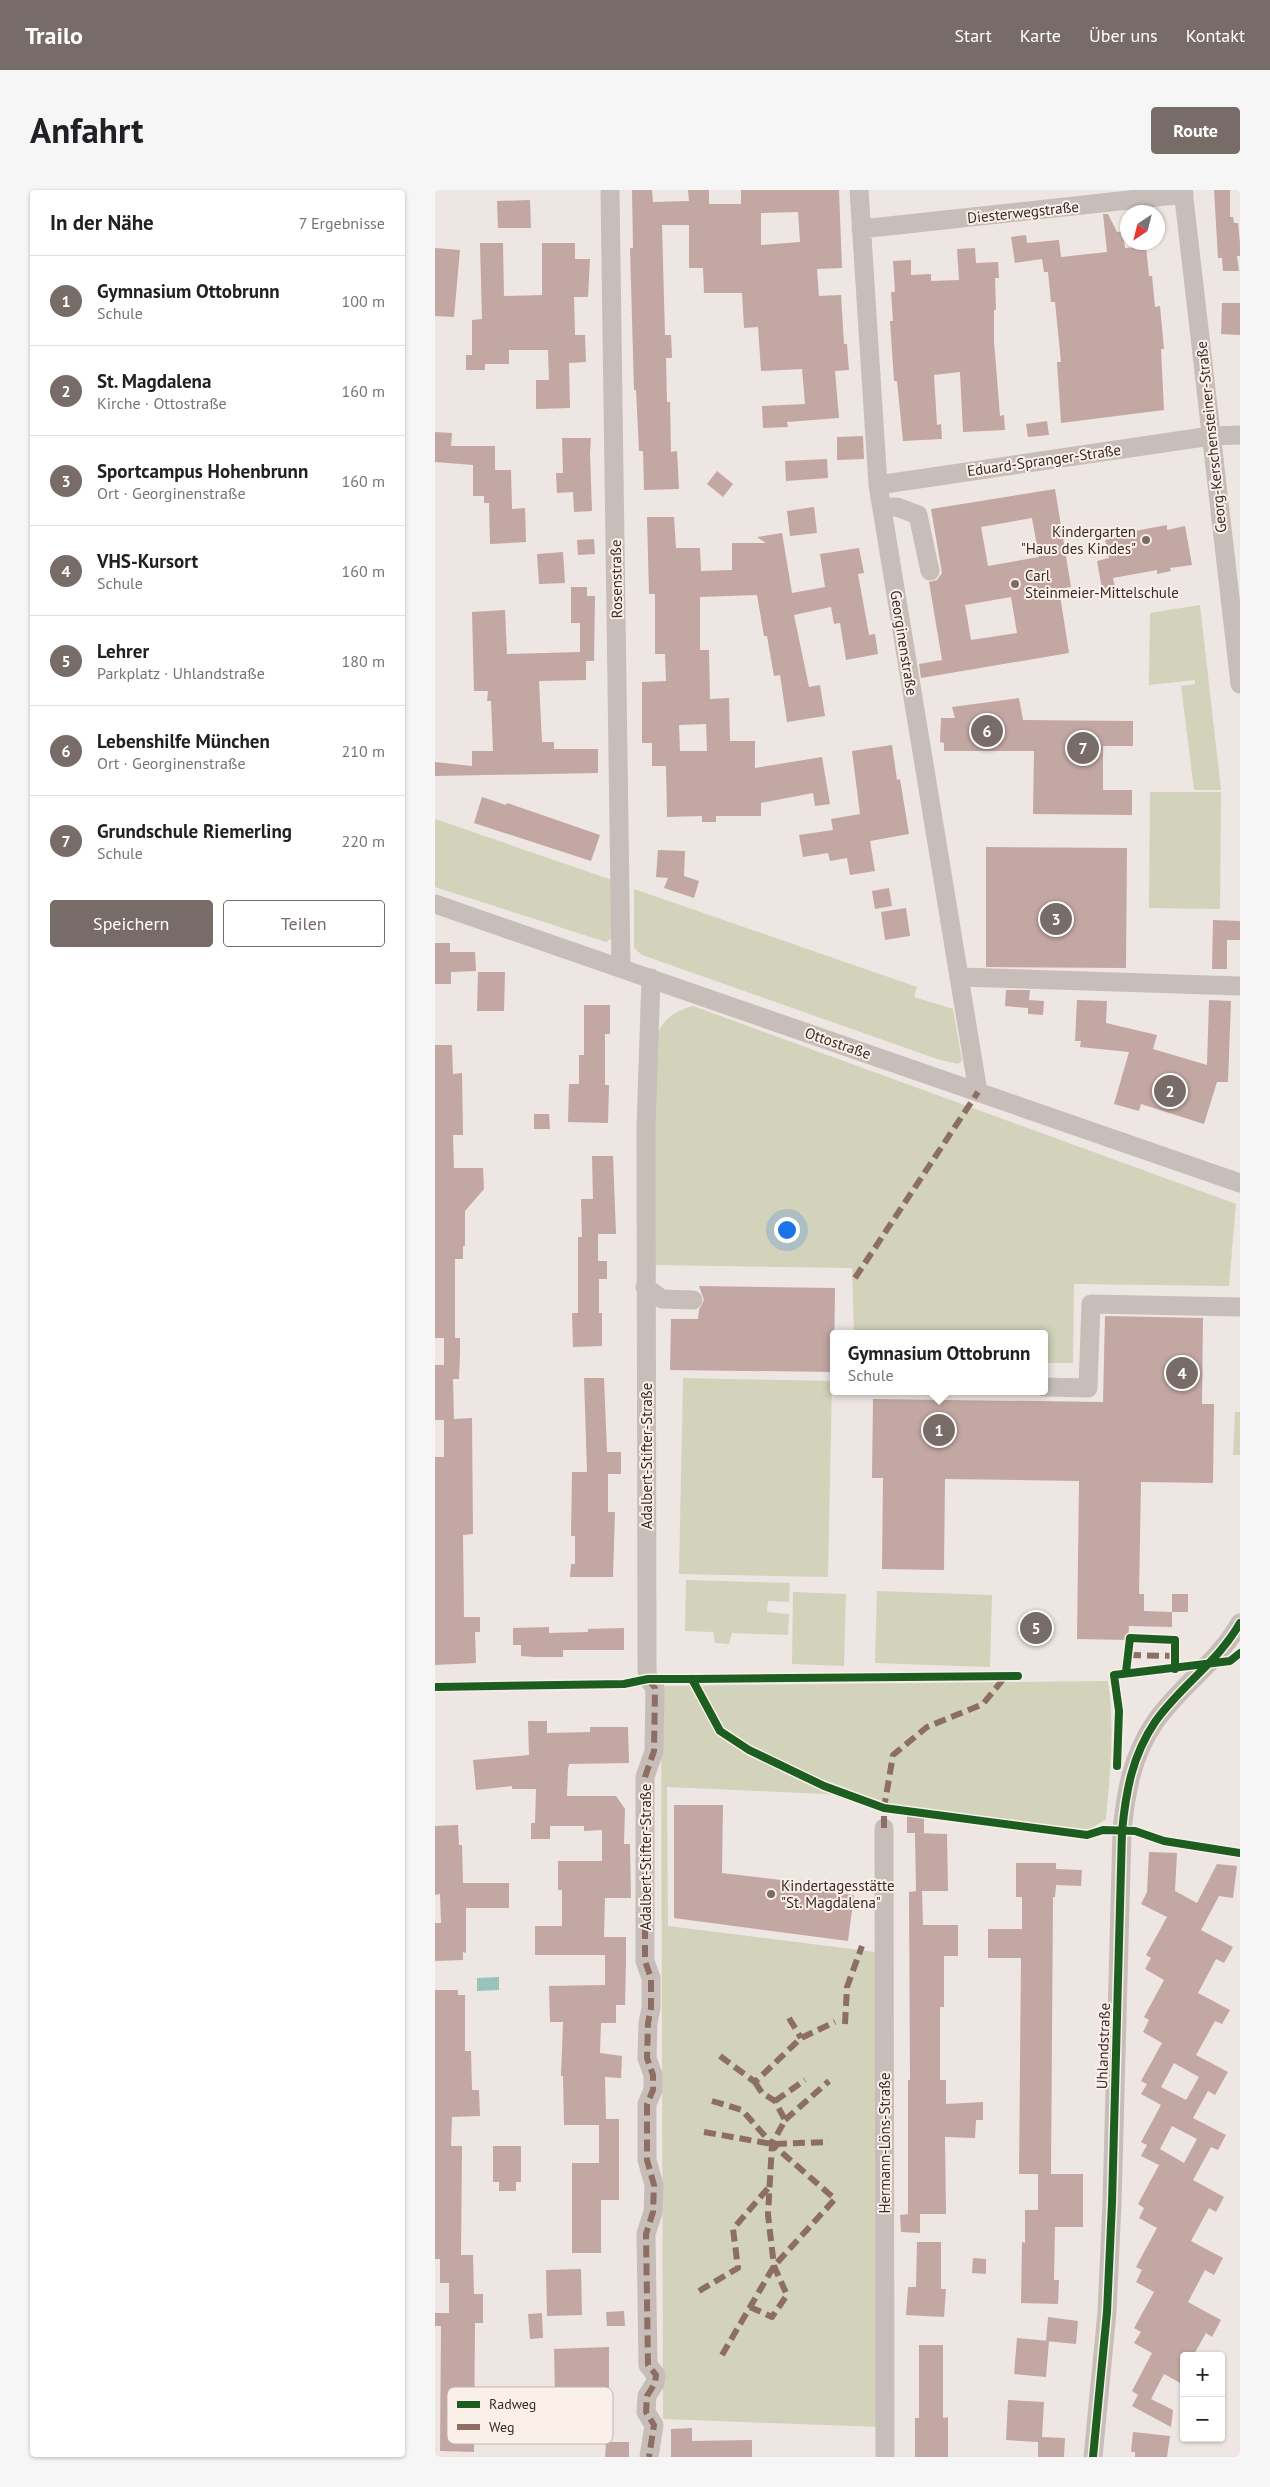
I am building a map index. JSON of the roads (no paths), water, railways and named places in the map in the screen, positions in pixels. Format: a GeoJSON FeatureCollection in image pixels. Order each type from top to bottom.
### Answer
{"type":"FeatureCollection","features":[{"type":"Feature","properties":{"kind":"street","name":"Rosenstraße"},"geometry":{"type":"LineString","coordinates":[[610,190],[621,968]]}},
{"type":"Feature","properties":{"kind":"street","name":"Georginenstraße"},"geometry":{"type":"LineString","coordinates":[[859,190],[878,485],[978,1092]]}},
{"type":"Feature","properties":{"kind":"street","name":"Diesterwegstraße"},"geometry":{"type":"LineString","coordinates":[[861,229],[1184,192]]}},
{"type":"Feature","properties":{"kind":"street","name":"Georg-Kerschensteiner-Straße"},"geometry":{"type":"LineString","coordinates":[[1184,192],[1240,684]]}},
{"type":"Feature","properties":{"kind":"street","name":"Eduard-Spranger-Straße"},"geometry":{"type":"LineString","coordinates":[[878,485],[1211,436],[1240,435]]}},
{"type":"Feature","properties":{"kind":"street"},"geometry":{"type":"LineString","coordinates":[[882,508],[897,507],[918,515],[930,571]]}},
{"type":"Feature","properties":{"kind":"street","name":"Ottostraße"},"geometry":{"type":"LineString","coordinates":[[435,904],[1240,1183]]}},
{"type":"Feature","properties":{"kind":"street"},"geometry":{"type":"LineString","coordinates":[[960,977],[1240,986]]}},
{"type":"Feature","properties":{"kind":"street","name":"Adalbert-Stifter-Straße"},"geometry":{"type":"LineString","coordinates":[[649,2457],[654,2425],[646,2412],[647,2396],[655,2383],[655,2376],[647,2365],[646,2234],[653,2212],[654,2184],[647,2160],[647,2104],[653,2090],[653,2075],[647,2058],[651,1978],[645,1961],[645,1777],[654,1751],[655,1688],[648,1679],[647,1669],[645,1287],[646,1127],[651,978]]}},
{"type":"Feature","properties":{"kind":"street"},"geometry":{"type":"LineString","coordinates":[[645,1287],[662,1299],[693,1300]]}},
{"type":"Feature","properties":{"kind":"street"},"geometry":{"type":"LineString","coordinates":[[1048,1387],[1088,1388],[1091,1304],[1240,1307]]}},
{"type":"Feature","properties":{"kind":"street","name":"Uhlandstraße"},"geometry":{"type":"LineString","coordinates":[[1093,2457],[1107,2303],[1122,1831],[1126,1792],[1131,1770],[1156,1722],[1211,1664],[1240,1624]]}},
{"type":"Feature","properties":{"kind":"street","name":"Hermann-Löns-Straße"},"geometry":{"type":"LineString","coordinates":[[884,1828],[885,2457]]}},
{"type":"Feature","properties":{"kind":"water"},"geometry":{"type":"Polygon","coordinates":[[[499,1977],[499,1990],[477,1991],[477,1978],[499,1977]]]}},
{"type":"Feature","properties":{"kind":"place","name":"Kindergarten \"Haus des Kindes\""},"geometry":{"type":"Point","coordinates":[1146,540]}},
{"type":"Feature","properties":{"kind":"place","name":"Carl Steinmeier-Mittelschule"},"geometry":{"type":"Point","coordinates":[1015,584]}},
{"type":"Feature","properties":{"kind":"place","name":"Lebenshilfe München"},"geometry":{"type":"Point","coordinates":[987,731]}},
{"type":"Feature","properties":{"kind":"place","name":"Grundschule Riemerling"},"geometry":{"type":"Point","coordinates":[1083,748]}},
{"type":"Feature","properties":{"kind":"place","name":"Sportcampus Hohenbrunn"},"geometry":{"type":"Point","coordinates":[1056,919]}},
{"type":"Feature","properties":{"kind":"place","name":"St. Magdalena"},"geometry":{"type":"Point","coordinates":[1170,1091]}},
{"type":"Feature","properties":{"kind":"place","name":"VHS-Kursort"},"geometry":{"type":"Point","coordinates":[1182,1373]}},
{"type":"Feature","properties":{"kind":"place","name":"Gymnasium Ottobrunn"},"geometry":{"type":"Point","coordinates":[939,1430]}},
{"type":"Feature","properties":{"kind":"place","name":"Lehrer"},"geometry":{"type":"Point","coordinates":[1036,1628]}},
{"type":"Feature","properties":{"kind":"place","name":"Kindertagesstätte \"St. Magdalena\""},"geometry":{"type":"Point","coordinates":[771,1894]}}]}
